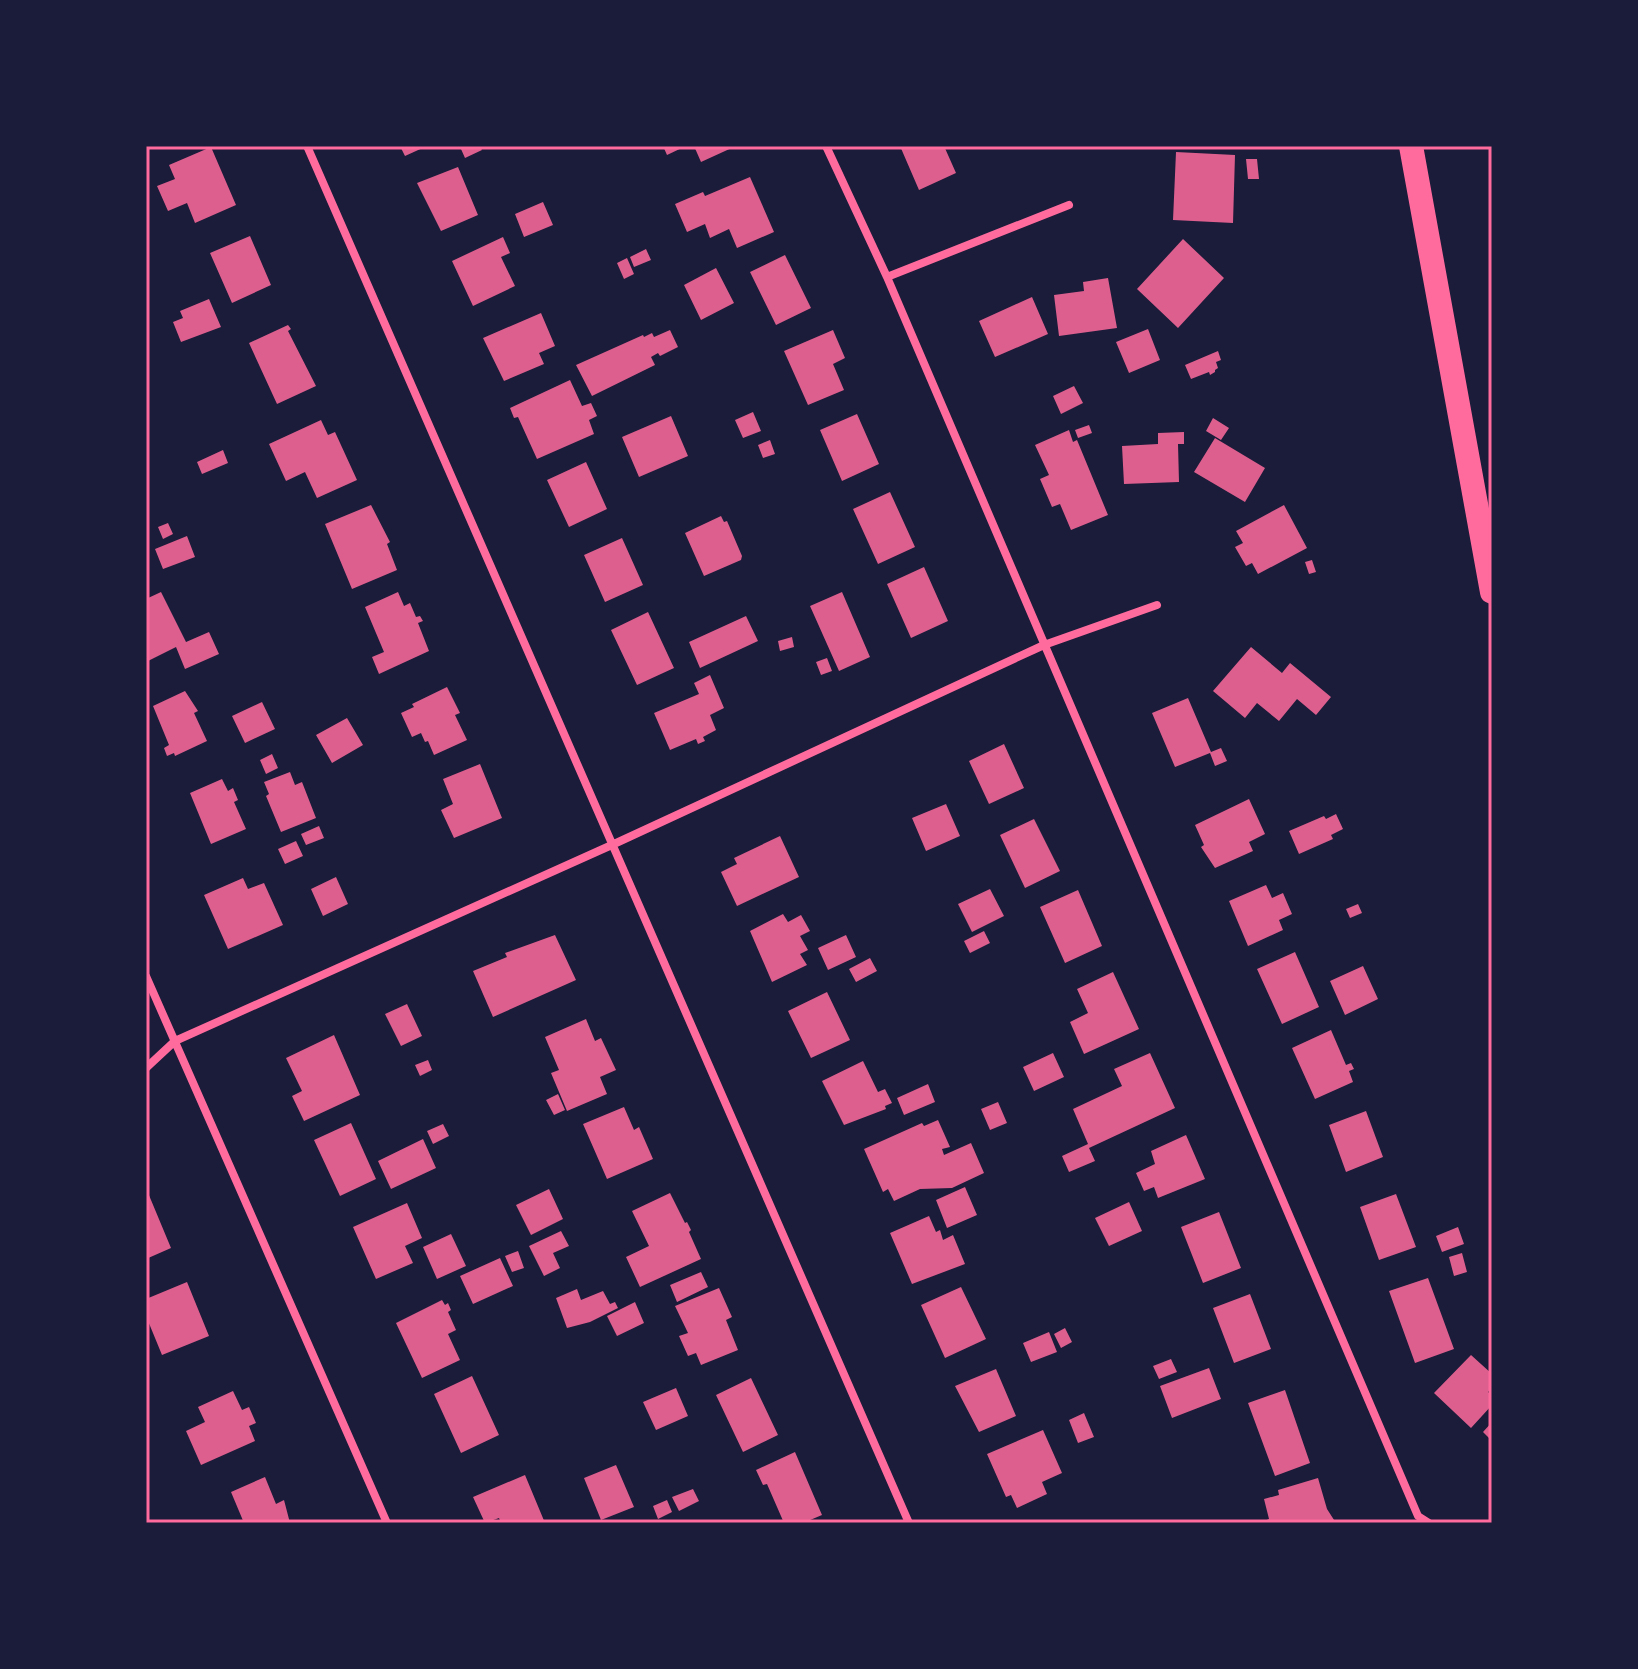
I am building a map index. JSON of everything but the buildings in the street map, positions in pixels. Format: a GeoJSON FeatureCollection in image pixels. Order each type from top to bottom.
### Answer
{"type":"FeatureCollection","features":[{"type":"Feature","properties":{"kind":"highway"},"geometry":{"type":"LineString","coordinates":[[1411,146],[1492,592]]}},
{"type":"Feature","properties":{"kind":"street"},"geometry":{"type":"LineString","coordinates":[[307,146],[909,1523]]}},
{"type":"Feature","properties":{"kind":"street"},"geometry":{"type":"LineString","coordinates":[[826,146],[887,277],[1411,1501],[1418,1516],[1429,1523]]}},
{"type":"Feature","properties":{"kind":"street"},"geometry":{"type":"LineString","coordinates":[[887,277],[1069,205]]}},
{"type":"Feature","properties":{"kind":"street"},"geometry":{"type":"LineString","coordinates":[[146,1068],[175,1041],[614,844],[1044,645],[1157,605]]}},
{"type":"Feature","properties":{"kind":"street"},"geometry":{"type":"LineString","coordinates":[[146,976],[387,1523]]}}]}
